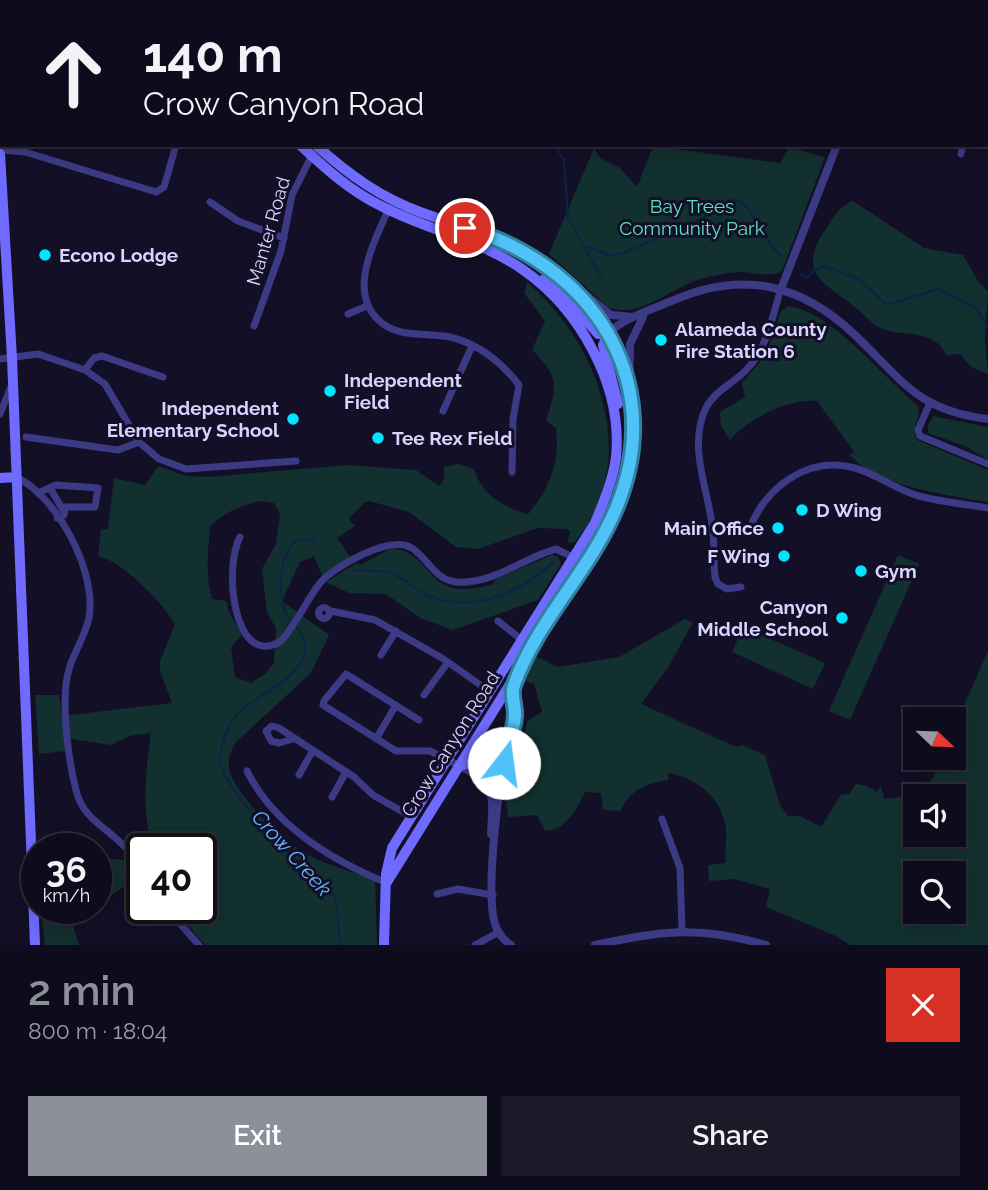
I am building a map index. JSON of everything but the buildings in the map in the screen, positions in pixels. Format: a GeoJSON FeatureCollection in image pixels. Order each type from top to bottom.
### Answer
{"type":"FeatureCollection","features":[{"type":"Feature","properties":{"kind":"main road","name":"Crow Canyon Road"},"geometry":{"type":"LineString","coordinates":[[315,149],[348,186],[482,246],[524,270],[559,304],[591,348],[610,394],[616,434],[615,464],[595,523],[392,848],[382,923],[384,945]]}},
{"type":"Feature","properties":{"kind":"main road"},"geometry":{"type":"LineString","coordinates":[[0,152],[1,217],[12,358],[35,945]]}},
{"type":"Feature","properties":{"kind":"main road","name":"Crow Canyon Road"},"geometry":{"type":"LineString","coordinates":[[387,883],[499,698],[606,530],[622,491],[631,445],[629,396],[622,367],[608,334],[589,304],[566,279],[520,247],[390,205]]}},
{"type":"Feature","properties":{"kind":"main road"},"geometry":{"type":"LineString","coordinates":[[524,270],[562,293],[598,334],[608,334],[603,345],[618,401],[619,422],[616,434]]}},
{"type":"Feature","properties":{"kind":"main road"},"geometry":{"type":"LineString","coordinates":[[0,478],[16,477]]}},
{"type":"Feature","properties":{"kind":"main road"},"geometry":{"type":"LineString","coordinates":[[460,766],[496,753],[510,736],[516,713],[514,686],[526,655]]}},
{"type":"Feature","properties":{"kind":"main road"},"geometry":{"type":"LineString","coordinates":[[489,691],[499,698]]}},
{"type":"Feature","properties":{"kind":"main road"},"geometry":{"type":"LineString","coordinates":[[398,863],[412,826],[410,816],[422,812],[431,800],[439,797]]}},
{"type":"Feature","properties":{"kind":"street"},"geometry":{"type":"LineString","coordinates":[[0,152],[25,152],[156,192],[164,185],[173,147]]}},
{"type":"Feature","properties":{"kind":"street"},"geometry":{"type":"LineString","coordinates":[[740,587],[727,589],[718,584],[715,577],[713,527],[701,470],[700,429],[705,409],[713,397],[745,372],[759,353],[836,147]]}},
{"type":"Feature","properties":{"kind":"street"},"geometry":{"type":"LineString","coordinates":[[961,154],[963,147]]}},
{"type":"Feature","properties":{"kind":"street","name":"Manter Road"},"geometry":{"type":"LineString","coordinates":[[254,326],[284,238],[292,195],[315,149]]}},
{"type":"Feature","properties":{"kind":"street"},"geometry":{"type":"LineString","coordinates":[[210,202],[239,221],[284,238]]}},
{"type":"Feature","properties":{"kind":"street"},"geometry":{"type":"LineString","coordinates":[[390,205],[362,284],[367,306],[386,326],[419,335],[450,337],[502,362],[519,386],[513,419],[512,472]]}},
{"type":"Feature","properties":{"kind":"street"},"geometry":{"type":"LineString","coordinates":[[566,279],[611,315],[642,316]]}},
{"type":"Feature","properties":{"kind":"street"},"geometry":{"type":"LineString","coordinates":[[608,334],[615,333],[642,316],[699,290],[748,282],[781,289],[846,327],[904,386],[930,403],[956,414],[988,419]]}},
{"type":"Feature","properties":{"kind":"street"},"geometry":{"type":"LineString","coordinates":[[348,314],[367,306]]}},
{"type":"Feature","properties":{"kind":"street"},"geometry":{"type":"LineString","coordinates":[[629,396],[630,344],[642,316]]}},
{"type":"Feature","properties":{"kind":"street"},"geometry":{"type":"LineString","coordinates":[[443,411],[472,346]]}},
{"type":"Feature","properties":{"kind":"street"},"geometry":{"type":"LineString","coordinates":[[0,359],[38,354],[85,370],[105,384],[139,442],[159,459],[186,469],[296,461]]}},
{"type":"Feature","properties":{"kind":"street"},"geometry":{"type":"LineString","coordinates":[[85,370],[92,360],[100,356],[163,377]]}},
{"type":"Feature","properties":{"kind":"street"},"geometry":{"type":"LineString","coordinates":[[0,414],[13,383]]}},
{"type":"Feature","properties":{"kind":"street"},"geometry":{"type":"LineString","coordinates":[[930,403],[918,430],[920,436],[988,464]]}},
{"type":"Feature","properties":{"kind":"street"},"geometry":{"type":"LineString","coordinates":[[26,437],[118,450],[139,442]]}},
{"type":"Feature","properties":{"kind":"street"},"geometry":{"type":"LineString","coordinates":[[749,530],[761,504],[779,484],[795,474],[824,467],[855,468],[918,496],[988,508]]}},
{"type":"Feature","properties":{"kind":"street"},"geometry":{"type":"LineString","coordinates":[[16,477],[38,493],[80,556],[90,599],[89,618],[69,668],[65,704],[76,791],[90,818],[126,848]]}},
{"type":"Feature","properties":{"kind":"street"},"geometry":{"type":"LineString","coordinates":[[38,493],[56,485],[98,488],[95,507],[65,507],[63,510]]}},
{"type":"Feature","properties":{"kind":"street"},"geometry":{"type":"LineString","coordinates":[[50,488],[63,510],[64,515],[57,519]]}},
{"type":"Feature","properties":{"kind":"street"},"geometry":{"type":"LineString","coordinates":[[240,537],[233,550],[230,571],[232,602],[239,621],[252,641],[261,645],[274,645],[288,633],[321,582],[381,545],[395,543],[411,548],[439,575],[458,583],[484,579],[556,549],[585,563]]}},
{"type":"Feature","properties":{"kind":"street"},"geometry":{"type":"LineString","coordinates":[[331,611],[375,620],[448,662],[489,691]]}},
{"type":"Feature","properties":{"kind":"street"},"geometry":{"type":"LineString","coordinates":[[498,621],[522,640]]}},
{"type":"Feature","properties":{"kind":"street"},"geometry":{"type":"LineString","coordinates":[[381,655],[396,631]]}},
{"type":"Feature","properties":{"kind":"street"},"geometry":{"type":"LineString","coordinates":[[424,695],[448,662]]}},
{"type":"Feature","properties":{"kind":"street"},"geometry":{"type":"LineString","coordinates":[[419,720],[346,674],[323,705],[401,753],[430,751],[484,779],[491,791],[494,844],[493,914],[499,932],[511,945]]}},
{"type":"Feature","properties":{"kind":"street"},"geometry":{"type":"LineString","coordinates":[[494,844],[510,736],[509,706],[499,698]]}},
{"type":"Feature","properties":{"kind":"street"},"geometry":{"type":"LineString","coordinates":[[376,739],[396,705]]}},
{"type":"Feature","properties":{"kind":"street"},"geometry":{"type":"LineString","coordinates":[[293,739],[346,772],[373,796],[410,816]]}},
{"type":"Feature","properties":{"kind":"street"},"geometry":{"type":"LineString","coordinates":[[299,775],[312,752]]}},
{"type":"Feature","properties":{"kind":"street"},"geometry":{"type":"LineString","coordinates":[[247,771],[259,791],[301,837],[352,868],[387,883]]}},
{"type":"Feature","properties":{"kind":"street"},"geometry":{"type":"LineString","coordinates":[[332,796],[346,772]]}},
{"type":"Feature","properties":{"kind":"street"},"geometry":{"type":"LineString","coordinates":[[662,819],[680,868],[682,930]]}},
{"type":"Feature","properties":{"kind":"street"},"geometry":{"type":"LineString","coordinates":[[437,894],[458,889],[493,895]]}},
{"type":"Feature","properties":{"kind":"street"},"geometry":{"type":"LineString","coordinates":[[180,924],[199,945]]}},
{"type":"Feature","properties":{"kind":"street"},"geometry":{"type":"LineString","coordinates":[[595,945],[682,930],[729,935],[766,945]]}},
{"type":"Feature","properties":{"kind":"street"},"geometry":{"type":"LineString","coordinates":[[475,945],[499,932]]}},
{"type":"Feature","properties":{"kind":"green space","name":"Bay Trees Community Park"},"geometry":{"type":"Polygon","coordinates":[[[653,147],[780,163],[789,147],[825,157],[782,271],[767,274],[740,272],[708,277],[640,307],[617,310],[607,306],[549,254],[594,148],[600,158],[619,167],[637,187],[653,147]]]}},
{"type":"Feature","properties":{"kind":"green space"},"geometry":{"type":"Polygon","coordinates":[[[853,201],[924,248],[963,255],[979,283],[988,291],[985,340],[988,374],[971,367],[960,354],[946,355],[935,341],[920,335],[881,328],[818,276],[813,258],[816,246],[836,214],[853,201]]]}},
{"type":"Feature","properties":{"kind":"green space"},"geometry":{"type":"Polygon","coordinates":[[[527,282],[553,307],[592,370],[604,405],[609,440],[606,476],[595,510],[575,542],[568,543],[570,531],[566,529],[538,528],[478,549],[456,547],[409,512],[369,501],[364,503],[349,519],[355,526],[337,538],[351,558],[322,576],[314,556],[300,562],[282,601],[329,635],[311,673],[236,742],[230,754],[229,768],[240,791],[261,817],[287,840],[316,859],[375,879],[377,945],[205,945],[186,924],[217,924],[217,833],[149,833],[146,791],[151,733],[129,736],[111,745],[65,738],[65,751],[39,754],[35,695],[59,695],[62,716],[172,703],[160,671],[160,661],[175,624],[141,584],[118,565],[98,556],[101,529],[108,529],[114,478],[145,485],[158,466],[186,476],[209,477],[347,465],[416,470],[439,486],[444,479],[444,467],[458,464],[474,469],[482,486],[502,504],[528,514],[548,484],[556,452],[556,428],[546,421],[554,382],[548,368],[532,350],[545,321],[524,293],[527,282]],[[262,501],[240,507],[210,526],[208,572],[212,599],[227,601],[228,610],[242,635],[231,647],[235,677],[251,683],[266,673],[274,662],[276,628],[267,613],[262,569],[276,544],[280,514],[274,503],[262,501]]]}},
{"type":"Feature","properties":{"kind":"green space"},"geometry":{"type":"Polygon","coordinates":[[[788,306],[805,311],[839,332],[918,406],[915,431],[917,440],[988,470],[988,502],[913,487],[875,474],[849,454],[855,453],[817,401],[794,403],[769,411],[737,432],[730,440],[721,426],[720,412],[745,397],[742,383],[765,356],[781,311],[788,306]]]}},
{"type":"Feature","properties":{"kind":"green space"},"geometry":{"type":"Polygon","coordinates":[[[933,416],[988,427],[988,460],[965,446],[928,433],[928,425],[933,416]]]}},
{"type":"Feature","properties":{"kind":"green space"},"geometry":{"type":"Polygon","coordinates":[[[392,548],[406,552],[442,583],[454,588],[470,589],[493,584],[495,579],[552,555],[558,556],[561,564],[538,600],[453,630],[420,618],[386,594],[349,593],[326,582],[357,563],[360,565],[392,548]]]}},
{"type":"Feature","properties":{"kind":"green space"},"geometry":{"type":"Polygon","coordinates":[[[898,555],[919,564],[850,720],[829,711],[898,555]]]}},
{"type":"Feature","properties":{"kind":"green space"},"geometry":{"type":"Polygon","coordinates":[[[685,619],[693,622],[669,666],[641,704],[736,747],[742,745],[765,755],[780,805],[788,816],[800,816],[821,827],[841,795],[849,794],[856,784],[877,792],[881,786],[884,799],[903,796],[903,847],[966,847],[966,784],[928,784],[936,770],[966,770],[966,707],[963,707],[988,651],[988,945],[850,945],[836,936],[766,907],[770,889],[735,879],[709,881],[708,865],[726,863],[724,818],[714,799],[699,785],[669,773],[668,780],[652,783],[634,793],[620,811],[603,810],[601,793],[585,792],[570,818],[552,830],[545,831],[537,815],[508,817],[505,797],[507,787],[516,777],[518,743],[524,737],[527,721],[542,712],[534,684],[522,680],[535,656],[558,667],[619,657],[685,619]]]}},
{"type":"Feature","properties":{"kind":"green space"},"geometry":{"type":"Polygon","coordinates":[[[743,627],[825,663],[813,689],[732,652],[743,627]]]}},
{"type":"Feature","properties":{"kind":"green space"},"geometry":{"type":"Polygon","coordinates":[[[112,859],[126,860],[126,885],[112,895],[112,859]]]}},
{"type":"Feature","properties":{"kind":"green space"},"geometry":{"type":"Polygon","coordinates":[[[43,924],[74,924],[79,945],[45,945],[43,924]]]}},
{"type":"Feature","properties":{"kind":"waterway","name":"Crow Creek"},"geometry":{"type":"LineString","coordinates":[[555,147],[564,160],[568,218],[602,278]]}},
{"type":"Feature","properties":{"kind":"waterway"},"geometry":{"type":"LineString","coordinates":[[586,246],[609,255],[621,254],[714,213],[724,200],[738,200],[751,213],[775,251],[782,257]]}},
{"type":"Feature","properties":{"kind":"waterway"},"geometry":{"type":"LineString","coordinates":[[801,274],[807,278],[814,270],[825,266],[860,280],[887,305],[938,289],[976,308],[988,328]]}},
{"type":"Feature","properties":{"kind":"waterway","name":"Crow Creek"},"geometry":{"type":"LineString","coordinates":[[291,622],[285,612],[282,598],[282,567],[293,544],[303,539],[315,542]]}},
{"type":"Feature","properties":{"kind":"waterway","name":"Crow Creek"},"geometry":{"type":"LineString","coordinates":[[354,570],[387,572],[429,596],[463,602],[479,601],[512,591],[553,562]]}},
{"type":"Feature","properties":{"kind":"waterway","name":"Crow Creek"},"geometry":{"type":"LineString","coordinates":[[295,626],[304,641],[305,654],[298,667],[237,714],[226,735],[220,759],[222,770],[230,784],[256,817],[334,897],[340,945]]}},
{"type":"Feature","properties":{"kind":"place","name":"Econo Lodge"},"geometry":{"type":"Point","coordinates":[45,255]}},
{"type":"Feature","properties":{"kind":"place","name":"Alameda County Fire Station 6"},"geometry":{"type":"Point","coordinates":[661,340]}},
{"type":"Feature","properties":{"kind":"place","name":"Independent Field"},"geometry":{"type":"Point","coordinates":[330,391]}},
{"type":"Feature","properties":{"kind":"place","name":"Independent Elementary School"},"geometry":{"type":"Point","coordinates":[293,419]}},
{"type":"Feature","properties":{"kind":"place","name":"Tee Rex Field"},"geometry":{"type":"Point","coordinates":[378,438]}},
{"type":"Feature","properties":{"kind":"place","name":"D Wing"},"geometry":{"type":"Point","coordinates":[802,510]}},
{"type":"Feature","properties":{"kind":"place","name":"Main Office"},"geometry":{"type":"Point","coordinates":[778,528]}},
{"type":"Feature","properties":{"kind":"place","name":"F Wing"},"geometry":{"type":"Point","coordinates":[784,556]}},
{"type":"Feature","properties":{"kind":"place","name":"Gym"},"geometry":{"type":"Point","coordinates":[861,571]}},
{"type":"Feature","properties":{"kind":"place","name":"Canyon Middle School"},"geometry":{"type":"Point","coordinates":[842,618]}},
{"type":"Feature","properties":{"kind":"route"},"geometry":{"type":"LineString","coordinates":[[465,228],[495,236],[530,253],[566,279],[589,304],[600,319],[618,356],[629,396],[631,416],[630,456],[617,506],[606,530],[526,655],[512,692],[516,713],[504,763]]}}]}
